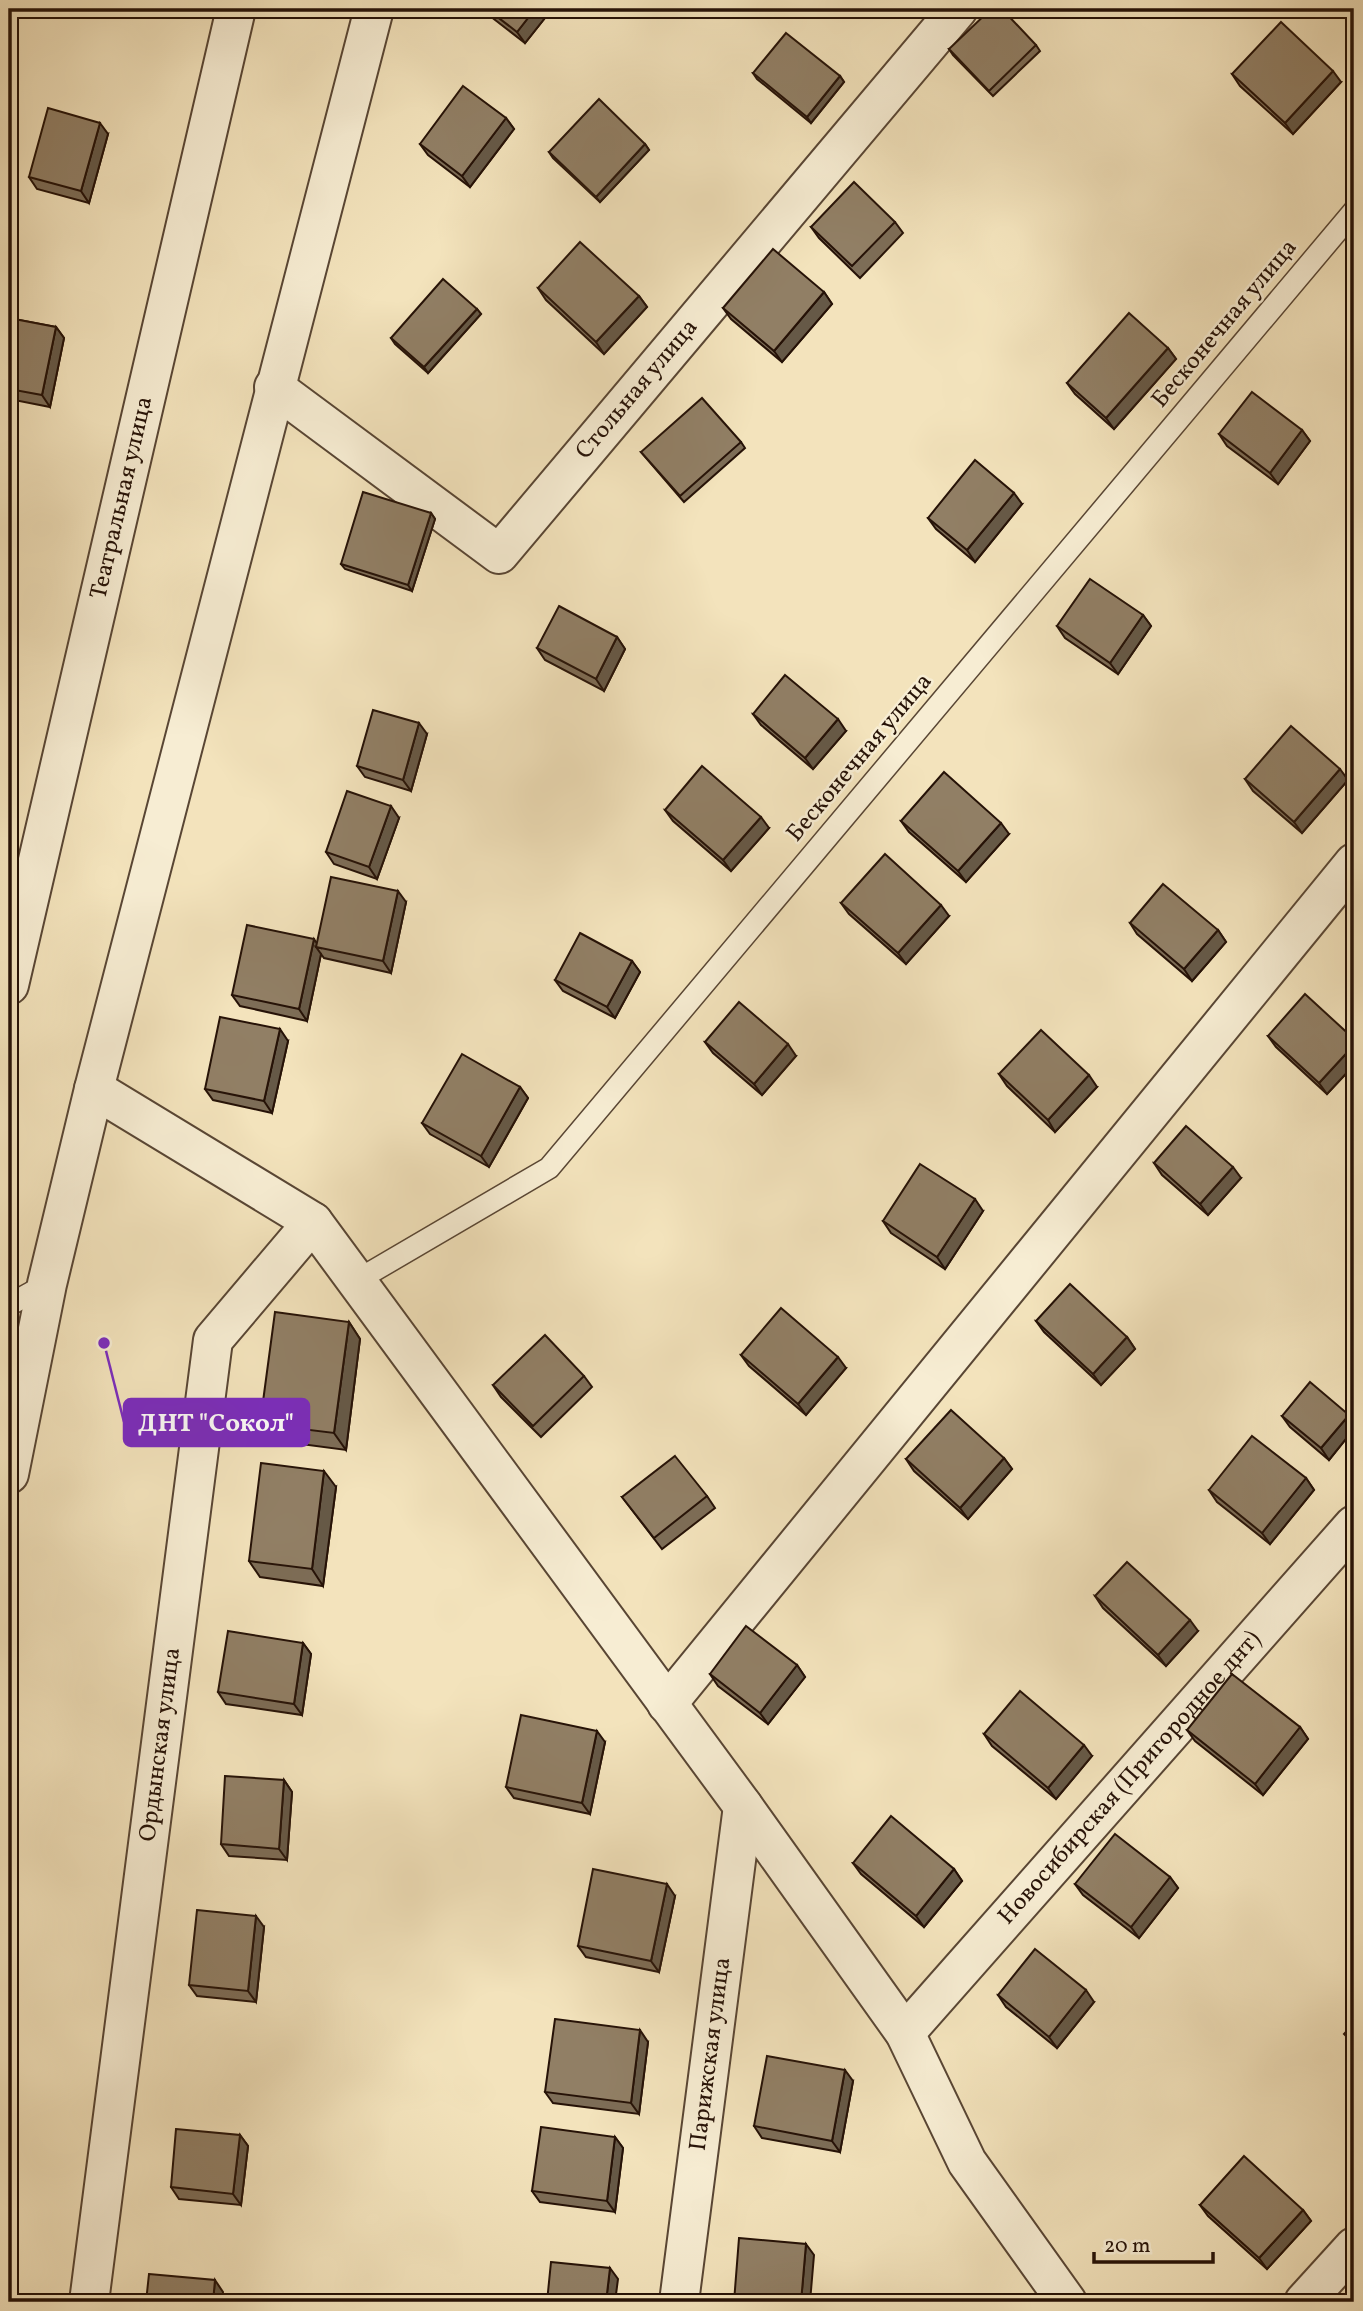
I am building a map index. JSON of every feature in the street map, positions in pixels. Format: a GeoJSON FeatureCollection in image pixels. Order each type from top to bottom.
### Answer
{"type":"FeatureCollection","features":[{"type":"Feature","properties":{"kind":"street","name":"Театральная улица"},"geometry":{"type":"LineString","coordinates":[[9,985],[236,9]]}},
{"type":"Feature","properties":{"kind":"street"},"geometry":{"type":"LineString","coordinates":[[9,1474],[47,1284],[94,1089],[374,9]]}},
{"type":"Feature","properties":{"kind":"street","name":"Стольная улица"},"geometry":{"type":"LineString","coordinates":[[274,387],[499,554],[958,9]]}},
{"type":"Feature","properties":{"kind":"street"},"geometry":{"type":"LineString","coordinates":[[667,1704],[1354,863]]}},
{"type":"Feature","properties":{"kind":"street"},"geometry":{"type":"LineString","coordinates":[[94,1089],[313,1222],[743,1806],[905,2033],[967,2162],[1067,2302]]}},
{"type":"Feature","properties":{"kind":"street","name":"Ордынская улица"},"geometry":{"type":"LineString","coordinates":[[89,2302],[213,1340],[313,1222]]}},
{"type":"Feature","properties":{"kind":"street","name":"Новосибирская (Пригородное днт)"},"geometry":{"type":"LineString","coordinates":[[905,2033],[1354,1525]]}},
{"type":"Feature","properties":{"kind":"street","name":"Парижская улица"},"geometry":{"type":"LineString","coordinates":[[680,2302],[743,1806]]}},
{"type":"Feature","properties":{"kind":"street"},"geometry":{"type":"LineString","coordinates":[[1304,2302],[1354,2247]]}},
{"type":"Feature","properties":{"kind":"lane","name":"Бесконечная улица"},"geometry":{"type":"LineString","coordinates":[[356,1281],[549,1168],[1354,211]]}},
{"type":"Feature","properties":{"kind":"lane"},"geometry":{"type":"LineString","coordinates":[[9,1305],[47,1284]]}},
{"type":"Feature","properties":{"kind":"building"},"geometry":{"type":"Polygon","coordinates":[[[487,9],[535,9],[517,32],[487,9]]]}},
{"type":"Feature","properties":{"kind":"building"},"geometry":{"type":"Polygon","coordinates":[[[991,9],[1002,9],[1036,45],[989,91],[949,49],[991,9]]]}},
{"type":"Feature","properties":{"kind":"building"},"geometry":{"type":"Polygon","coordinates":[[[1281,22],[1333,71],[1285,123],[1232,74],[1281,22]]]}},
{"type":"Feature","properties":{"kind":"building"},"geometry":{"type":"Polygon","coordinates":[[[786,33],[840,76],[807,117],[753,73],[786,33]]]}},
{"type":"Feature","properties":{"kind":"building"},"geometry":{"type":"Polygon","coordinates":[[[463,86],[506,118],[462,176],[420,144],[463,86]]]}},
{"type":"Feature","properties":{"kind":"building"},"geometry":{"type":"Polygon","coordinates":[[[599,99],[645,144],[596,197],[549,152],[599,99]]]}},
{"type":"Feature","properties":{"kind":"building"},"geometry":{"type":"Polygon","coordinates":[[[48,108],[100,123],[81,191],[29,177],[48,108]]]}},
{"type":"Feature","properties":{"kind":"building"},"geometry":{"type":"Polygon","coordinates":[[[854,182],[895,222],[852,266],[811,227],[854,182]]]}},
{"type":"Feature","properties":{"kind":"building"},"geometry":{"type":"Polygon","coordinates":[[[580,242],[639,296],[596,342],[538,288],[580,242]]]}},
{"type":"Feature","properties":{"kind":"building"},"geometry":{"type":"Polygon","coordinates":[[[773,249],[824,292],[774,351],[723,308],[773,249]]]}},
{"type":"Feature","properties":{"kind":"building"},"geometry":{"type":"Polygon","coordinates":[[[443,279],[477,309],[424,367],[391,338],[443,279]]]}},
{"type":"Feature","properties":{"kind":"building"},"geometry":{"type":"Polygon","coordinates":[[[1129,313],[1168,348],[1106,418],[1067,383],[1129,313]]]}},
{"type":"Feature","properties":{"kind":"building"},"geometry":{"type":"Polygon","coordinates":[[[9,318],[56,327],[42,395],[9,389],[9,318]]]}},
{"type":"Feature","properties":{"kind":"building"},"geometry":{"type":"Polygon","coordinates":[[[1252,392],[1302,430],[1270,473],[1219,434],[1252,392]]]}},
{"type":"Feature","properties":{"kind":"building"},"geometry":{"type":"Polygon","coordinates":[[[702,398],[741,442],[680,496],[641,452],[702,398]]]}},
{"type":"Feature","properties":{"kind":"building"},"geometry":{"type":"Polygon","coordinates":[[[975,460],[1014,493],[967,550],[928,518],[975,460]]]}},
{"type":"Feature","properties":{"kind":"building"},"geometry":{"type":"Polygon","coordinates":[[[363,492],[431,513],[408,585],[341,564],[363,492]]]}},
{"type":"Feature","properties":{"kind":"building"},"geometry":{"type":"Polygon","coordinates":[[[1090,579],[1143,615],[1110,663],[1057,626],[1090,579]]]}},
{"type":"Feature","properties":{"kind":"building"},"geometry":{"type":"Polygon","coordinates":[[[559,606],[617,637],[596,679],[537,648],[559,606]]]}},
{"type":"Feature","properties":{"kind":"building"},"geometry":{"type":"Polygon","coordinates":[[[785,675],[838,719],[805,758],[753,714],[785,675]]]}},
{"type":"Feature","properties":{"kind":"building"},"geometry":{"type":"Polygon","coordinates":[[[373,710],[419,723],[403,780],[357,766],[373,710]]]}},
{"type":"Feature","properties":{"kind":"building"},"geometry":{"type":"Polygon","coordinates":[[[1291,726],[1340,769],[1294,822],[1245,779],[1291,726]]]}},
{"type":"Feature","properties":{"kind":"building"},"geometry":{"type":"Polygon","coordinates":[[[702,766],[761,817],[723,860],[665,810],[702,766]]]}},
{"type":"Feature","properties":{"kind":"building"},"geometry":{"type":"Polygon","coordinates":[[[944,772],[1001,823],[958,871],[901,821],[944,772]]]}},
{"type":"Feature","properties":{"kind":"building"},"geometry":{"type":"Polygon","coordinates":[[[347,791],[391,806],[369,867],[326,852],[347,791]]]}},
{"type":"Feature","properties":{"kind":"building"},"geometry":{"type":"Polygon","coordinates":[[[885,854],[941,905],[898,953],[841,903],[885,854]]]}},
{"type":"Feature","properties":{"kind":"building"},"geometry":{"type":"Polygon","coordinates":[[[331,877],[398,891],[383,961],[316,947],[331,877]]]}},
{"type":"Feature","properties":{"kind":"building"},"geometry":{"type":"Polygon","coordinates":[[[1163,884],[1218,930],[1184,969],[1130,923],[1163,884]]]}},
{"type":"Feature","properties":{"kind":"building"},"geometry":{"type":"Polygon","coordinates":[[[247,925],[314,939],[299,1009],[232,995],[247,925]]]}},
{"type":"Feature","properties":{"kind":"building"},"geometry":{"type":"Polygon","coordinates":[[[580,933],[632,961],[607,1007],[555,980],[580,933]]]}},
{"type":"Feature","properties":{"kind":"building"},"geometry":{"type":"Polygon","coordinates":[[[1305,994],[1354,1039],[1354,1045],[1319,1083],[1268,1036],[1305,994]]]}},
{"type":"Feature","properties":{"kind":"building"},"geometry":{"type":"Polygon","coordinates":[[[739,1002],[788,1044],[754,1084],[705,1042],[739,1002]]]}},
{"type":"Feature","properties":{"kind":"building"},"geometry":{"type":"Polygon","coordinates":[[[220,1017],[280,1029],[264,1101],[205,1089],[220,1017]]]}},
{"type":"Feature","properties":{"kind":"building"},"geometry":{"type":"Polygon","coordinates":[[[1041,1030],[1089,1075],[1048,1120],[999,1074],[1041,1030]]]}},
{"type":"Feature","properties":{"kind":"building"},"geometry":{"type":"Polygon","coordinates":[[[462,1054],[520,1087],[481,1156],[422,1123],[462,1054]]]}},
{"type":"Feature","properties":{"kind":"building"},"geometry":{"type":"Polygon","coordinates":[[[1186,1126],[1233,1167],[1200,1204],[1154,1163],[1186,1126]]]}},
{"type":"Feature","properties":{"kind":"building"},"geometry":{"type":"Polygon","coordinates":[[[920,1164],[975,1199],[937,1257],[883,1221],[920,1164]]]}},
{"type":"Feature","properties":{"kind":"building"},"geometry":{"type":"Polygon","coordinates":[[[1070,1284],[1127,1337],[1093,1374],[1036,1321],[1070,1284]]]}},
{"type":"Feature","properties":{"kind":"building"},"geometry":{"type":"Polygon","coordinates":[[[781,1308],[838,1357],[798,1404],[741,1355],[781,1308]]]}},
{"type":"Feature","properties":{"kind":"building"},"geometry":{"type":"Polygon","coordinates":[[[275,1312],[349,1322],[334,1433],[260,1424],[275,1312]]]}},
{"type":"Feature","properties":{"kind":"building"},"geometry":{"type":"Polygon","coordinates":[[[545,1335],[584,1376],[533,1426],[493,1385],[545,1335]]]}},
{"type":"Feature","properties":{"kind":"building"},"geometry":{"type":"Polygon","coordinates":[[[1310,1382],[1349,1415],[1321,1448],[1282,1416],[1310,1382]]]}},
{"type":"Feature","properties":{"kind":"building"},"geometry":{"type":"Polygon","coordinates":[[[951,1410],[1004,1458],[960,1508],[906,1459],[951,1410]]]}},
{"type":"Feature","properties":{"kind":"building"},"geometry":{"type":"Polygon","coordinates":[[[1252,1436],[1306,1478],[1262,1533],[1209,1490],[1252,1436]]]}},
{"type":"Feature","properties":{"kind":"building"},"geometry":{"type":"Polygon","coordinates":[[[675,1456],[707,1496],[654,1538],[622,1497],[675,1456]]]}},
{"type":"Feature","properties":{"kind":"building"},"geometry":{"type":"Polygon","coordinates":[[[261,1463],[324,1471],[312,1569],[249,1561],[261,1463]]]}},
{"type":"Feature","properties":{"kind":"building"},"geometry":{"type":"Polygon","coordinates":[[[1127,1562],[1190,1620],[1158,1655],[1095,1596],[1127,1562]]]}},
{"type":"Feature","properties":{"kind":"building"},"geometry":{"type":"Polygon","coordinates":[[[746,1626],[797,1665],[760,1713],[710,1674],[746,1626]]]}},
{"type":"Feature","properties":{"kind":"building"},"geometry":{"type":"Polygon","coordinates":[[[228,1631],[303,1643],[294,1704],[218,1692],[228,1631]]]}},
{"type":"Feature","properties":{"kind":"building"},"geometry":{"type":"Polygon","coordinates":[[[1232,1674],[1300,1727],[1255,1784],[1187,1730],[1232,1674]]]}},
{"type":"Feature","properties":{"kind":"building"},"geometry":{"type":"Polygon","coordinates":[[[1020,1691],[1084,1745],[1048,1788],[984,1734],[1020,1691]]]}},
{"type":"Feature","properties":{"kind":"building"},"geometry":{"type":"Polygon","coordinates":[[[521,1715],[597,1731],[582,1803],[506,1787],[521,1715]]]}},
{"type":"Feature","properties":{"kind":"building"},"geometry":{"type":"Polygon","coordinates":[[[225,1776],[284,1780],[279,1849],[221,1844],[225,1776]]]}},
{"type":"Feature","properties":{"kind":"building"},"geometry":{"type":"Polygon","coordinates":[[[891,1816],[954,1869],[916,1916],[853,1863],[891,1816]]]}},
{"type":"Feature","properties":{"kind":"building"},"geometry":{"type":"Polygon","coordinates":[[[1115,1834],[1170,1877],[1131,1927],[1075,1884],[1115,1834]]]}},
{"type":"Feature","properties":{"kind":"building"},"geometry":{"type":"Polygon","coordinates":[[[593,1869],[667,1884],[651,1961],[578,1946],[593,1869]]]}},
{"type":"Feature","properties":{"kind":"building"},"geometry":{"type":"Polygon","coordinates":[[[197,1910],[256,1916],[248,1991],[189,1985],[197,1910]]]}},
{"type":"Feature","properties":{"kind":"building"},"geometry":{"type":"Polygon","coordinates":[[[1035,1949],[1086,1990],[1049,2037],[998,1995],[1035,1949]]]}},
{"type":"Feature","properties":{"kind":"building"},"geometry":{"type":"Polygon","coordinates":[[[555,2019],[640,2030],[631,2103],[545,2092],[555,2019]]]}},
{"type":"Feature","properties":{"kind":"building"},"geometry":{"type":"Polygon","coordinates":[[[1354,2023],[1354,2044],[1344,2034],[1354,2023]]]}},
{"type":"Feature","properties":{"kind":"building"},"geometry":{"type":"Polygon","coordinates":[[[767,2056],[845,2070],[832,2141],[754,2126],[767,2056]]]}},
{"type":"Feature","properties":{"kind":"building"},"geometry":{"type":"Polygon","coordinates":[[[541,2127],[615,2137],[607,2201],[532,2191],[541,2127]]]}},
{"type":"Feature","properties":{"kind":"building"},"geometry":{"type":"Polygon","coordinates":[[[176,2129],[240,2135],[233,2194],[171,2187],[176,2129]]]}},
{"type":"Feature","properties":{"kind":"building"},"geometry":{"type":"Polygon","coordinates":[[[1244,2156],[1303,2210],[1259,2258],[1200,2205],[1244,2156]]]}},
{"type":"Feature","properties":{"kind":"building"},"geometry":{"type":"Polygon","coordinates":[[[739,2238],[806,2244],[801,2302],[734,2302],[739,2238]]]}},
{"type":"Feature","properties":{"kind":"building"},"geometry":{"type":"Polygon","coordinates":[[[551,2262],[610,2268],[606,2302],[547,2302],[551,2262]]]}},
{"type":"Feature","properties":{"kind":"building"},"geometry":{"type":"Polygon","coordinates":[[[149,2274],[215,2280],[213,2302],[146,2302],[149,2274]]]}},
{"type":"Feature","properties":{"kind":"place","name":"ДНТ \"Сокол\""},"geometry":{"type":"Point","coordinates":[104,1343]}}]}
